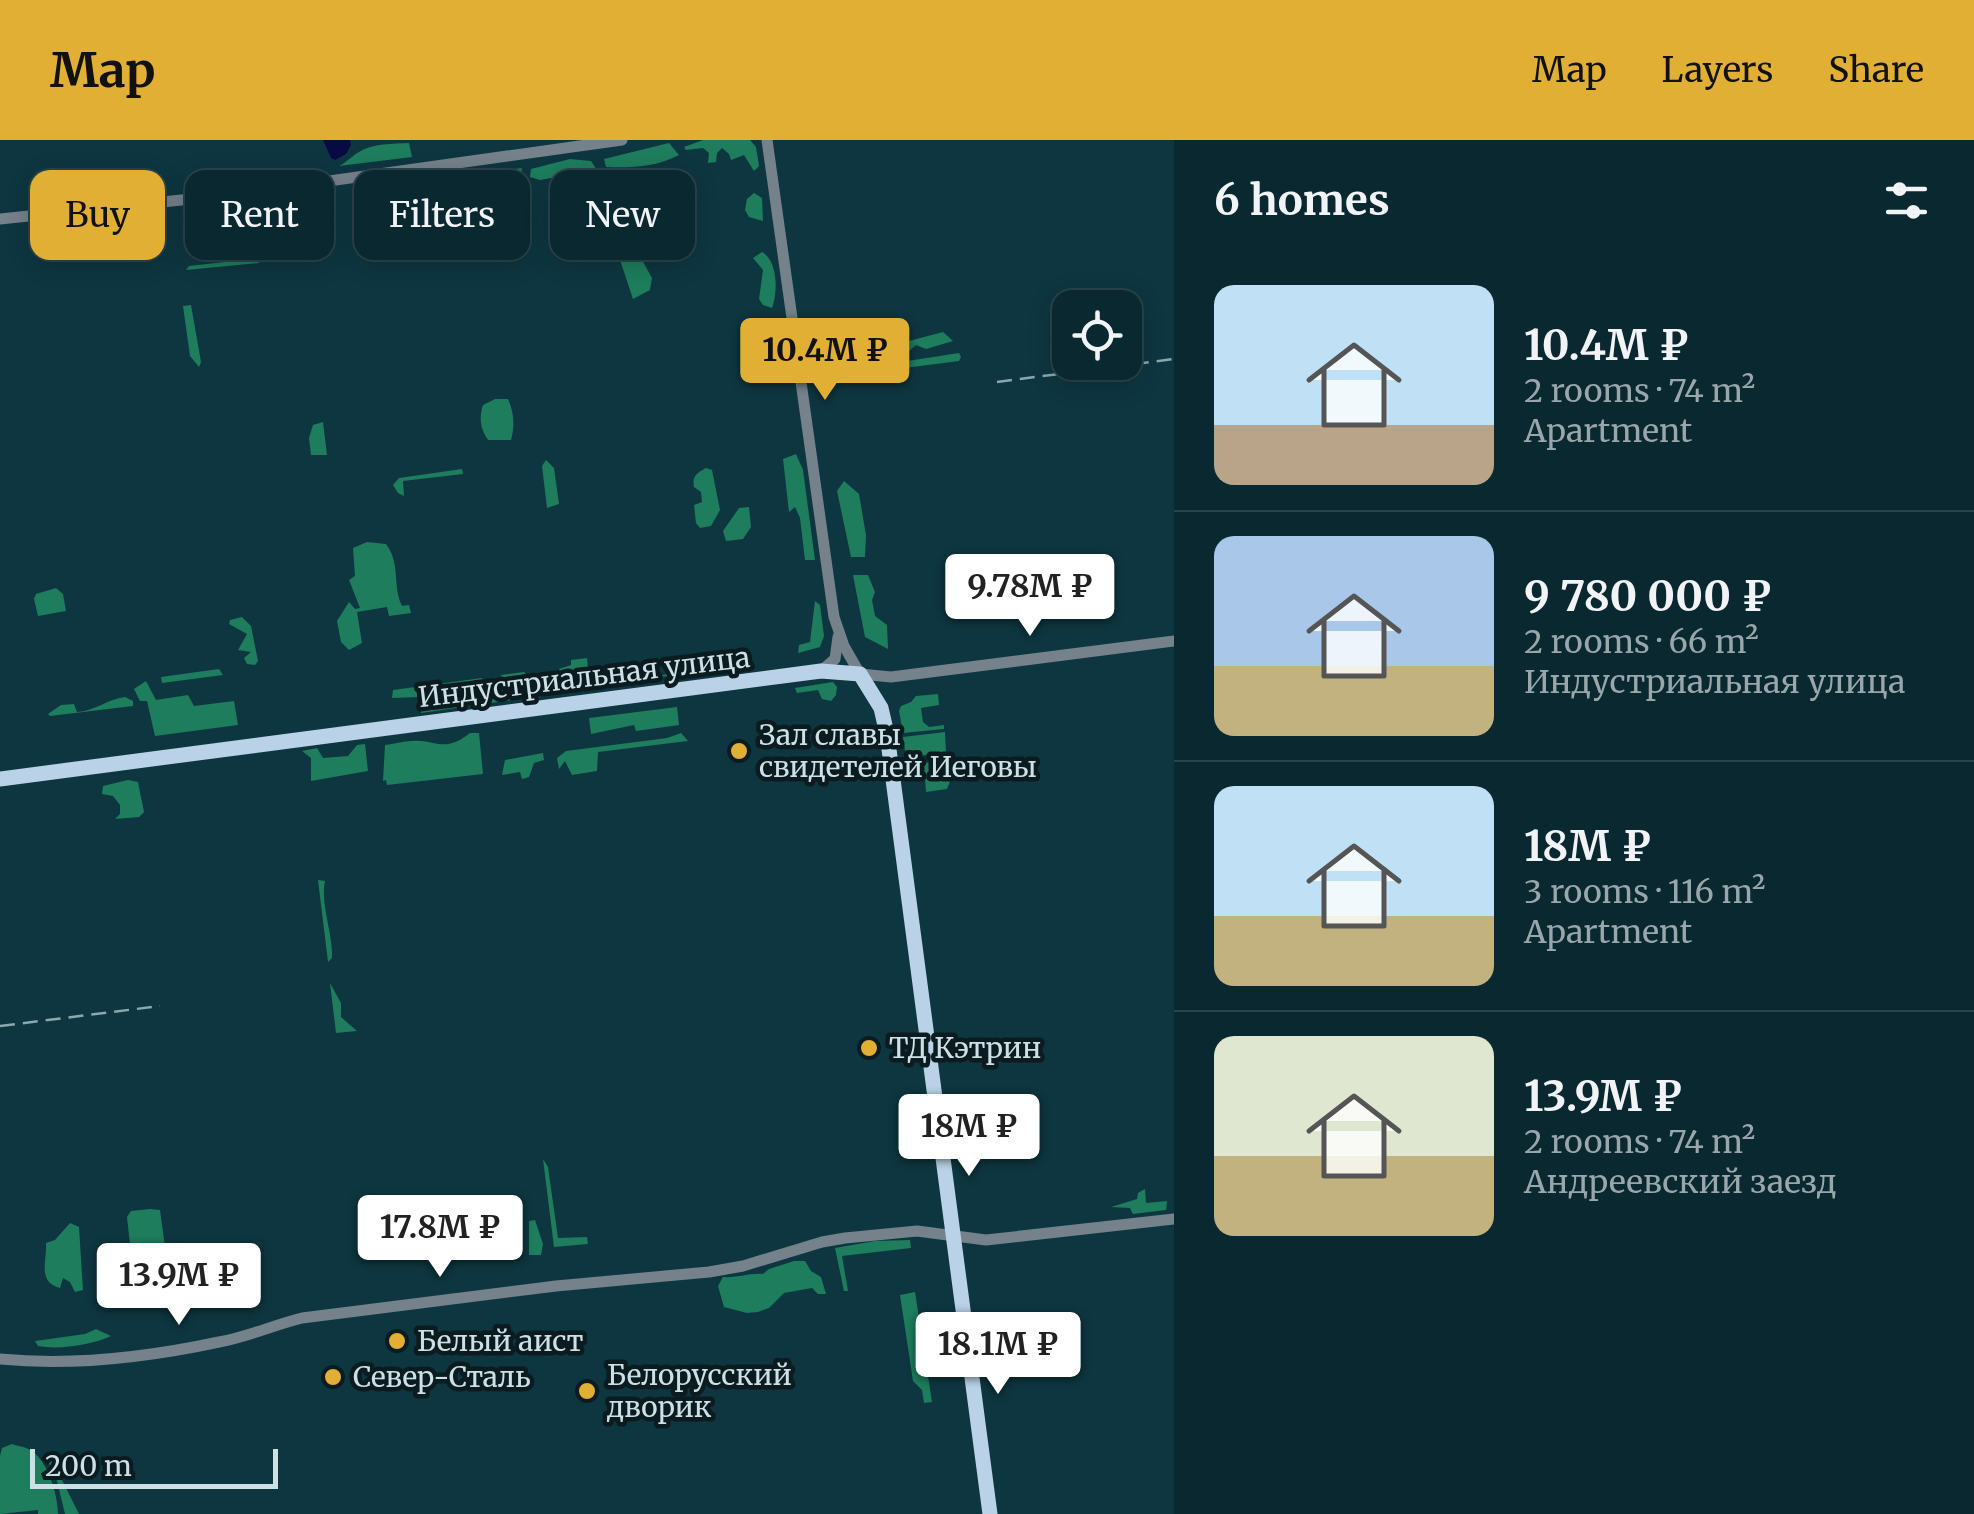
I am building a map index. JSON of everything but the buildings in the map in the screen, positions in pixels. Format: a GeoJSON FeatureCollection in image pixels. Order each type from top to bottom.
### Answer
{"type":"FeatureCollection","features":[{"type":"Feature","properties":{"kind":"main road","name":"Индустриальная улица"},"geometry":{"type":"LineString","coordinates":[[0,778],[821,671],[860,674]]}},
{"type":"Feature","properties":{"kind":"main road"},"geometry":{"type":"LineString","coordinates":[[860,674],[881,708],[902,839],[990,1514]]}},
{"type":"Feature","properties":{"kind":"street"},"geometry":{"type":"LineString","coordinates":[[0,220],[229,195],[622,140]]}},
{"type":"Feature","properties":{"kind":"street"},"geometry":{"type":"LineString","coordinates":[[767,140],[838,633],[836,659],[821,671]]}},
{"type":"Feature","properties":{"kind":"street"},"geometry":{"type":"LineString","coordinates":[[838,633],[860,674]]}},
{"type":"Feature","properties":{"kind":"street","name":"Индустриальная улица"},"geometry":{"type":"LineString","coordinates":[[860,674],[892,677],[1174,642]]}},
{"type":"Feature","properties":{"kind":"street"},"geometry":{"type":"LineString","coordinates":[[881,708],[880,693],[892,677]]}},
{"type":"Feature","properties":{"kind":"street"},"geometry":{"type":"LineString","coordinates":[[0,1360],[66,1362],[182,1348],[248,1336],[302,1318],[743,1266],[841,1238],[917,1231],[986,1240],[1174,1219]]}},
{"type":"Feature","properties":{"kind":"green space"},"geometry":{"type":"Polygon","coordinates":[[[703,140],[750,140],[756,147],[759,166],[754,171],[744,155],[731,160],[722,148],[716,162],[708,163],[709,153],[703,148],[684,147],[703,140]]]}},
{"type":"Feature","properties":{"kind":"green space"},"geometry":{"type":"Polygon","coordinates":[[[409,143],[412,157],[339,166],[370,147],[409,143]]]}},
{"type":"Feature","properties":{"kind":"green space"},"geometry":{"type":"Polygon","coordinates":[[[669,143],[679,155],[644,166],[606,167],[604,159],[669,143]]]}},
{"type":"Feature","properties":{"kind":"green space"},"geometry":{"type":"Polygon","coordinates":[[[570,159],[591,161],[597,170],[550,170],[550,178],[540,180],[530,177],[531,169],[570,159]]]}},
{"type":"Feature","properties":{"kind":"green space"},"geometry":{"type":"Polygon","coordinates":[[[754,193],[762,198],[763,221],[749,217],[745,210],[747,199],[754,193]]]}},
{"type":"Feature","properties":{"kind":"green space"},"geometry":{"type":"Polygon","coordinates":[[[762,252],[771,262],[775,277],[772,308],[759,299],[763,270],[753,258],[762,252]]]}},
{"type":"Feature","properties":{"kind":"green space"},"geometry":{"type":"Polygon","coordinates":[[[242,260],[260,260],[186,270],[189,266],[242,260]]]}},
{"type":"Feature","properties":{"kind":"green space"},"geometry":{"type":"Polygon","coordinates":[[[620,260],[642,260],[652,278],[650,290],[633,299],[620,260]]]}},
{"type":"Feature","properties":{"kind":"green space"},"geometry":{"type":"Polygon","coordinates":[[[191,305],[199,367],[190,356],[183,306],[191,305]]]}},
{"type":"Feature","properties":{"kind":"green space"},"geometry":{"type":"Polygon","coordinates":[[[768,325],[776,330],[781,371],[772,383],[766,355],[768,325]]]}},
{"type":"Feature","properties":{"kind":"green space"},"geometry":{"type":"Polygon","coordinates":[[[943,332],[953,341],[926,349],[916,345],[908,352],[887,353],[890,346],[943,332]]]}},
{"type":"Feature","properties":{"kind":"green space"},"geometry":{"type":"Polygon","coordinates":[[[845,338],[856,351],[837,362],[833,354],[819,353],[819,347],[845,338]]]}},
{"type":"Feature","properties":{"kind":"green space"},"geometry":{"type":"Polygon","coordinates":[[[959,353],[959,361],[834,377],[836,372],[959,353]]]}},
{"type":"Feature","properties":{"kind":"green space"},"geometry":{"type":"Polygon","coordinates":[[[495,399],[508,399],[510,404],[511,440],[488,440],[483,432],[483,405],[495,399]]]}},
{"type":"Feature","properties":{"kind":"green space"},"geometry":{"type":"Polygon","coordinates":[[[323,422],[327,455],[311,455],[309,438],[313,425],[323,422]]]}},
{"type":"Feature","properties":{"kind":"green space"},"geometry":{"type":"Polygon","coordinates":[[[796,454],[803,470],[815,560],[805,560],[800,518],[795,507],[789,512],[783,459],[796,454]]]}},
{"type":"Feature","properties":{"kind":"green space"},"geometry":{"type":"Polygon","coordinates":[[[546,460],[554,468],[559,504],[547,508],[542,466],[546,460]]]}},
{"type":"Feature","properties":{"kind":"green space"},"geometry":{"type":"Polygon","coordinates":[[[706,468],[712,470],[720,510],[711,526],[700,528],[694,505],[702,502],[701,492],[694,487],[694,480],[706,468]]]}},
{"type":"Feature","properties":{"kind":"green space"},"geometry":{"type":"Polygon","coordinates":[[[462,469],[463,474],[403,481],[404,496],[393,485],[399,478],[462,469]]]}},
{"type":"Feature","properties":{"kind":"green space"},"geometry":{"type":"Polygon","coordinates":[[[844,481],[859,494],[866,535],[865,557],[851,557],[837,491],[844,481]]]}},
{"type":"Feature","properties":{"kind":"green space"},"geometry":{"type":"Polygon","coordinates":[[[749,507],[751,527],[743,539],[726,541],[723,531],[739,508],[749,507]]]}},
{"type":"Feature","properties":{"kind":"green space"},"geometry":{"type":"Polygon","coordinates":[[[367,542],[386,544],[391,552],[399,598],[402,606],[409,605],[411,613],[389,616],[387,607],[357,612],[362,643],[349,650],[341,642],[337,621],[349,602],[355,609],[360,608],[349,580],[355,576],[353,548],[367,542]]]}},
{"type":"Feature","properties":{"kind":"green space"},"geometry":{"type":"Polygon","coordinates":[[[853,575],[868,575],[875,592],[875,616],[887,625],[888,649],[865,637],[853,575]]]}},
{"type":"Feature","properties":{"kind":"green space"},"geometry":{"type":"Polygon","coordinates":[[[56,588],[63,594],[66,611],[38,616],[36,594],[56,588]]]}},
{"type":"Feature","properties":{"kind":"green space"},"geometry":{"type":"Polygon","coordinates":[[[815,601],[820,605],[824,636],[820,647],[798,653],[799,645],[810,642],[815,601]]]}},
{"type":"Feature","properties":{"kind":"green space"},"geometry":{"type":"Polygon","coordinates":[[[242,617],[251,626],[258,661],[255,665],[247,664],[244,658],[251,652],[238,650],[247,634],[229,624],[230,620],[242,617]]]}},
{"type":"Feature","properties":{"kind":"green space"},"geometry":{"type":"Polygon","coordinates":[[[587,658],[590,688],[551,694],[549,686],[562,684],[559,669],[571,665],[571,660],[587,658]]]}},
{"type":"Feature","properties":{"kind":"green space"},"geometry":{"type":"Polygon","coordinates":[[[219,669],[223,675],[162,683],[161,677],[219,669]]]}},
{"type":"Feature","properties":{"kind":"green space"},"geometry":{"type":"Polygon","coordinates":[[[692,670],[693,675],[651,677],[598,688],[597,681],[692,670]]]}},
{"type":"Feature","properties":{"kind":"green space"},"geometry":{"type":"Polygon","coordinates":[[[524,672],[539,696],[421,713],[419,697],[392,698],[393,690],[482,678],[485,690],[495,695],[504,683],[501,675],[524,672]]]}},
{"type":"Feature","properties":{"kind":"green space"},"geometry":{"type":"Polygon","coordinates":[[[146,681],[156,700],[188,695],[194,706],[234,701],[238,725],[155,736],[147,701],[140,701],[134,689],[146,681]]]}},
{"type":"Feature","properties":{"kind":"green space"},"geometry":{"type":"Polygon","coordinates":[[[833,682],[837,687],[831,701],[822,699],[818,690],[797,693],[795,688],[833,682]]]}},
{"type":"Feature","properties":{"kind":"green space"},"geometry":{"type":"Polygon","coordinates":[[[938,694],[939,705],[921,708],[923,722],[929,727],[944,725],[944,729],[903,733],[901,706],[916,696],[938,694]]]}},
{"type":"Feature","properties":{"kind":"green space"},"geometry":{"type":"Polygon","coordinates":[[[125,697],[133,701],[133,706],[50,716],[48,714],[61,705],[74,704],[77,712],[125,697]]]}},
{"type":"Feature","properties":{"kind":"green space"},"geometry":{"type":"Polygon","coordinates":[[[677,707],[679,725],[636,731],[634,725],[591,734],[589,718],[677,707]]]}},
{"type":"Feature","properties":{"kind":"green space"},"geometry":{"type":"Polygon","coordinates":[[[945,732],[946,753],[906,757],[903,737],[945,732]]]}},
{"type":"Feature","properties":{"kind":"green space"},"geometry":{"type":"Polygon","coordinates":[[[479,733],[483,774],[387,785],[383,781],[385,745],[412,741],[446,744],[479,733]]]}},
{"type":"Feature","properties":{"kind":"green space"},"geometry":{"type":"Polygon","coordinates":[[[681,733],[688,741],[598,752],[597,771],[572,775],[565,761],[559,769],[557,758],[566,751],[681,733]]]}},
{"type":"Feature","properties":{"kind":"green space"},"geometry":{"type":"Polygon","coordinates":[[[365,744],[368,771],[311,781],[311,758],[302,751],[317,748],[323,758],[348,756],[357,745],[365,744]]]}},
{"type":"Feature","properties":{"kind":"green space"},"geometry":{"type":"Polygon","coordinates":[[[543,753],[544,760],[534,763],[529,777],[522,779],[520,772],[502,775],[505,760],[543,753]]]}},
{"type":"Feature","properties":{"kind":"green space"},"geometry":{"type":"Polygon","coordinates":[[[946,761],[951,779],[947,789],[926,792],[924,763],[946,761]]]}},
{"type":"Feature","properties":{"kind":"green space"},"geometry":{"type":"Polygon","coordinates":[[[128,780],[138,782],[144,812],[139,817],[115,819],[120,814],[120,805],[113,796],[102,794],[103,786],[128,780]]]}},
{"type":"Feature","properties":{"kind":"green space"},"geometry":{"type":"Polygon","coordinates":[[[318,880],[325,881],[332,949],[328,962],[318,880]]]}},
{"type":"Feature","properties":{"kind":"green space"},"geometry":{"type":"Polygon","coordinates":[[[330,983],[341,1003],[341,1017],[357,1031],[336,1033],[330,983]]]}},
{"type":"Feature","properties":{"kind":"green space"},"geometry":{"type":"Polygon","coordinates":[[[543,1159],[548,1167],[558,1238],[587,1237],[588,1244],[554,1247],[543,1159]]]}},
{"type":"Feature","properties":{"kind":"green space"},"geometry":{"type":"Polygon","coordinates":[[[1145,1189],[1146,1203],[1167,1201],[1166,1210],[1133,1214],[1130,1208],[1111,1207],[1137,1199],[1145,1189]]]}},
{"type":"Feature","properties":{"kind":"green space"},"geometry":{"type":"Polygon","coordinates":[[[160,1210],[168,1269],[133,1272],[127,1217],[131,1211],[160,1210]]]}},
{"type":"Feature","properties":{"kind":"green space"},"geometry":{"type":"Polygon","coordinates":[[[535,1220],[543,1244],[541,1255],[529,1255],[529,1221],[535,1220]]]}},
{"type":"Feature","properties":{"kind":"green space"},"geometry":{"type":"Polygon","coordinates":[[[70,1223],[79,1227],[83,1290],[75,1292],[63,1278],[60,1288],[53,1285],[45,1270],[46,1243],[55,1240],[70,1223]]]}},
{"type":"Feature","properties":{"kind":"green space"},"geometry":{"type":"Polygon","coordinates":[[[910,1240],[911,1248],[842,1256],[848,1291],[844,1291],[835,1248],[910,1240]]]}},
{"type":"Feature","properties":{"kind":"green space"},"geometry":{"type":"Polygon","coordinates":[[[794,1261],[805,1261],[821,1277],[826,1294],[818,1294],[812,1288],[784,1293],[769,1308],[758,1312],[724,1307],[718,1286],[723,1277],[763,1274],[794,1261]]]}},
{"type":"Feature","properties":{"kind":"green space"},"geometry":{"type":"Polygon","coordinates":[[[915,1292],[932,1402],[924,1403],[922,1390],[913,1381],[900,1295],[915,1292]]]}},
{"type":"Feature","properties":{"kind":"green space"},"geometry":{"type":"Polygon","coordinates":[[[96,1329],[111,1336],[65,1347],[38,1346],[35,1341],[85,1334],[96,1329]]]}},
{"type":"Feature","properties":{"kind":"green space"},"geometry":{"type":"Polygon","coordinates":[[[12,1444],[28,1449],[41,1460],[54,1487],[58,1514],[38,1514],[38,1510],[0,1514],[0,1456],[2,1448],[12,1444]]]}},
{"type":"Feature","properties":{"kind":"green space"},"geometry":{"type":"Polygon","coordinates":[[[51,1458],[79,1514],[65,1514],[47,1459],[51,1458]]]}},
{"type":"Feature","properties":{"kind":"shaded area"},"geometry":{"type":"Polygon","coordinates":[[[323,140],[350,140],[351,145],[346,154],[335,160],[323,140]]]}},
{"type":"Feature","properties":{"kind":"railway"},"geometry":{"type":"LineString","coordinates":[[997,382],[1174,359]]}},
{"type":"Feature","properties":{"kind":"railway"},"geometry":{"type":"LineString","coordinates":[[0,1026],[160,1006]]}},
{"type":"Feature","properties":{"kind":"place","name":"Зал славы свидетелей Иеговы"},"geometry":{"type":"Point","coordinates":[739,751]}},
{"type":"Feature","properties":{"kind":"place","name":"ТД Кэтрин"},"geometry":{"type":"Point","coordinates":[869,1048]}},
{"type":"Feature","properties":{"kind":"place","name":"Белый аист"},"geometry":{"type":"Point","coordinates":[397,1341]}},
{"type":"Feature","properties":{"kind":"place","name":"Север-Сталь"},"geometry":{"type":"Point","coordinates":[333,1377]}},
{"type":"Feature","properties":{"kind":"place","name":"Белорусский дворик"},"geometry":{"type":"Point","coordinates":[587,1391]}}]}
